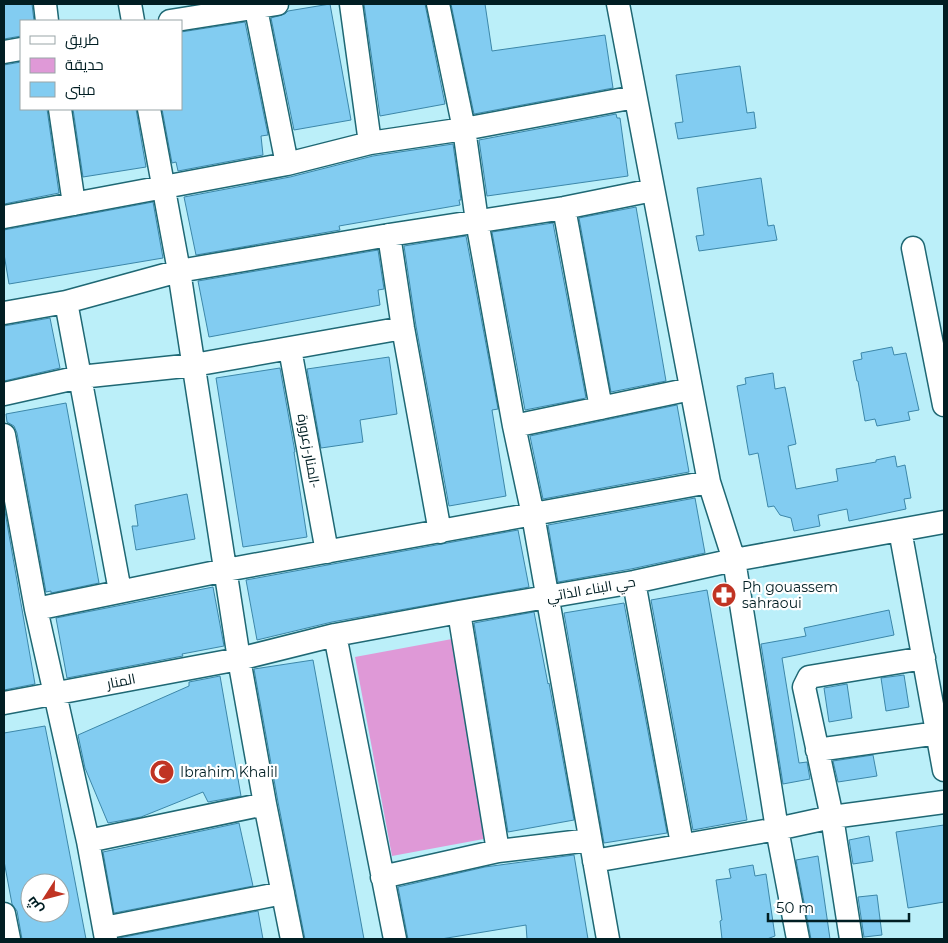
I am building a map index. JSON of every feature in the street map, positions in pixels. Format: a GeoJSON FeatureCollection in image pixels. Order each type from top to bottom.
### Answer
{"type":"FeatureCollection","features":[{"type":"Feature","properties":{"kind":"street"},"geometry":{"type":"LineString","coordinates":[[45,4],[47,20]]}},
{"type":"Feature","properties":{"kind":"street"},"geometry":{"type":"LineString","coordinates":[[130,4],[133,20]]}},
{"type":"Feature","properties":{"kind":"street"},"geometry":{"type":"LineString","coordinates":[[351,4],[370,143]]}},
{"type":"Feature","properties":{"kind":"street"},"geometry":{"type":"LineString","coordinates":[[438,4],[464,129],[477,221],[514,426],[548,597],[608,939]]}},
{"type":"Feature","properties":{"kind":"street"},"geometry":{"type":"LineString","coordinates":[[618,4],[709,482],[734,560],[777,829],[798,939]]}},
{"type":"Feature","properties":{"kind":"street"},"geometry":{"type":"LineString","coordinates":[[176,20],[263,5],[287,164]]}},
{"type":"Feature","properties":{"kind":"street"},"geometry":{"type":"LineString","coordinates":[[4,52],[20,49]]}},
{"type":"Feature","properties":{"kind":"street"},"geometry":{"type":"LineString","coordinates":[[4,217],[287,164],[370,143],[464,129],[635,97]]}},
{"type":"Feature","properties":{"kind":"street"},"geometry":{"type":"LineString","coordinates":[[60,110],[74,204]]}},
{"type":"Feature","properties":{"kind":"street"},"geometry":{"type":"LineString","coordinates":[[149,110],[179,271],[239,659],[292,939]]}},
{"type":"Feature","properties":{"kind":"street"},"geometry":{"type":"LineString","coordinates":[[5,308],[66,302],[179,271],[389,235],[564,208],[653,190]]}},
{"type":"Feature","properties":{"kind":"street"},"geometry":{"type":"LineString","coordinates":[[564,208],[601,408]]}},
{"type":"Feature","properties":{"kind":"street"},"geometry":{"type":"LineString","coordinates":[[389,235],[403,328],[440,532]]}},
{"type":"Feature","properties":{"kind":"street"},"geometry":{"type":"LineString","coordinates":[[913,248],[944,405]]}},
{"type":"Feature","properties":{"kind":"street"},"geometry":{"type":"LineString","coordinates":[[66,302],[120,591]]}},
{"type":"Feature","properties":{"kind":"street"},"geometry":{"type":"LineString","coordinates":[[4,394],[80,377],[194,365],[403,328]]}},
{"type":"Feature","properties":{"kind":"street","name":"المنار-زعرورة-"},"geometry":{"type":"LineString","coordinates":[[290,349],[328,552]]}},
{"type":"Feature","properties":{"kind":"street"},"geometry":{"type":"LineString","coordinates":[[514,426],[692,389]]}},
{"type":"Feature","properties":{"kind":"street"},"geometry":{"type":"LineString","coordinates":[[4,435],[36,609],[88,842],[105,933],[283,893]]}},
{"type":"Feature","properties":{"kind":"street"},"geometry":{"type":"LineString","coordinates":[[36,609],[226,570],[709,482]]}},
{"type":"Feature","properties":{"kind":"street","name":"حي البناء الذاتي"},"geometry":{"type":"LineString","coordinates":[[239,659],[335,635],[634,582],[734,560],[944,522]]}},
{"type":"Feature","properties":{"kind":"street"},"geometry":{"type":"LineString","coordinates":[[900,530],[944,770]]}},
{"type":"Feature","properties":{"kind":"street"},"geometry":{"type":"LineString","coordinates":[[634,582],[682,844]]}},
{"type":"Feature","properties":{"kind":"street"},"geometry":{"type":"LineString","coordinates":[[459,612],[498,851]]}},
{"type":"Feature","properties":{"kind":"street"},"geometry":{"type":"LineString","coordinates":[[335,635],[394,939]]}},
{"type":"Feature","properties":{"kind":"street"},"geometry":{"type":"LineString","coordinates":[[851,939],[832,817],[804,687],[809,678],[924,658]]}},
{"type":"Feature","properties":{"kind":"street","name":"المنار"},"geometry":{"type":"LineString","coordinates":[[4,703],[239,659]]}},
{"type":"Feature","properties":{"kind":"street"},"geometry":{"type":"LineString","coordinates":[[817,750],[938,733]]}},
{"type":"Feature","properties":{"kind":"street"},"geometry":{"type":"LineString","coordinates":[[382,877],[498,851],[592,851],[682,844],[777,829],[832,817],[944,802]]}},
{"type":"Feature","properties":{"kind":"street"},"geometry":{"type":"LineString","coordinates":[[88,842],[265,804]]}},
{"type":"Feature","properties":{"kind":"street"},"geometry":{"type":"LineString","coordinates":[[4,914],[9,939]]}},
{"type":"Feature","properties":{"kind":"green space"},"geometry":{"type":"Polygon","coordinates":[[[452,639],[489,838],[392,856],[355,657],[452,639]]]}},
{"type":"Feature","properties":{"kind":"building"},"geometry":{"type":"Polygon","coordinates":[[[4,4],[32,4],[34,20],[20,20],[20,36],[4,39],[4,4]]]}},
{"type":"Feature","properties":{"kind":"building"},"geometry":{"type":"Polygon","coordinates":[[[330,4],[351,120],[294,130],[271,18],[285,14],[288,11],[330,4]]]}},
{"type":"Feature","properties":{"kind":"building"},"geometry":{"type":"Polygon","coordinates":[[[364,4],[425,4],[445,104],[380,116],[364,4]]]}},
{"type":"Feature","properties":{"kind":"building"},"geometry":{"type":"Polygon","coordinates":[[[451,4],[485,4],[492,51],[605,35],[613,88],[474,114],[451,4]]]}},
{"type":"Feature","properties":{"kind":"building"},"geometry":{"type":"Polygon","coordinates":[[[245,22],[268,135],[261,136],[263,155],[178,171],[176,162],[172,163],[162,110],[182,110],[182,32],[245,22]]]}},
{"type":"Feature","properties":{"kind":"building"},"geometry":{"type":"Polygon","coordinates":[[[20,62],[20,110],[47,110],[59,193],[4,204],[4,65],[20,62]]]}},
{"type":"Feature","properties":{"kind":"building"},"geometry":{"type":"Polygon","coordinates":[[[740,66],[747,113],[754,112],[756,128],[678,139],[675,123],[683,122],[676,75],[740,66]]]}},
{"type":"Feature","properties":{"kind":"building"},"geometry":{"type":"Polygon","coordinates":[[[73,110],[136,110],[146,167],[83,177],[73,110]]]}},
{"type":"Feature","properties":{"kind":"building"},"geometry":{"type":"Polygon","coordinates":[[[616,114],[617,118],[620,118],[628,176],[487,196],[479,140],[616,114]]]}},
{"type":"Feature","properties":{"kind":"building"},"geometry":{"type":"Polygon","coordinates":[[[453,144],[461,200],[459,200],[460,205],[339,226],[340,230],[196,255],[184,197],[290,177],[373,156],[453,144]]]}},
{"type":"Feature","properties":{"kind":"building"},"geometry":{"type":"Polygon","coordinates":[[[761,178],[768,226],[774,225],[777,240],[699,251],[696,236],[704,235],[697,188],[761,178]]]}},
{"type":"Feature","properties":{"kind":"building"},"geometry":{"type":"Polygon","coordinates":[[[153,202],[163,258],[9,284],[4,254],[4,230],[153,202]]]}},
{"type":"Feature","properties":{"kind":"building"},"geometry":{"type":"Polygon","coordinates":[[[636,207],[666,381],[611,392],[579,218],[636,207]]]}},
{"type":"Feature","properties":{"kind":"building"},"geometry":{"type":"Polygon","coordinates":[[[553,223],[586,398],[525,410],[492,232],[553,223]]]}},
{"type":"Feature","properties":{"kind":"building"},"geometry":{"type":"Polygon","coordinates":[[[466,236],[498,409],[492,410],[506,496],[449,506],[416,326],[404,246],[466,236]]]}},
{"type":"Feature","properties":{"kind":"building"},"geometry":{"type":"Polygon","coordinates":[[[378,250],[384,289],[378,290],[380,305],[209,337],[198,281],[378,250]]]}},
{"type":"Feature","properties":{"kind":"building"},"geometry":{"type":"Polygon","coordinates":[[[50,318],[60,368],[4,381],[4,326],[50,318]]]}},
{"type":"Feature","properties":{"kind":"building"},"geometry":{"type":"Polygon","coordinates":[[[892,347],[894,355],[906,353],[919,410],[908,412],[910,420],[877,426],[875,419],[865,421],[853,361],[862,359],[861,353],[892,347]]]}},
{"type":"Feature","properties":{"kind":"building"},"geometry":{"type":"Polygon","coordinates":[[[389,357],[397,414],[360,420],[363,442],[321,448],[307,369],[389,357]]]}},
{"type":"Feature","properties":{"kind":"building"},"geometry":{"type":"Polygon","coordinates":[[[280,368],[295,452],[307,537],[243,547],[216,378],[280,368]]]}},
{"type":"Feature","properties":{"kind":"building"},"geometry":{"type":"Polygon","coordinates":[[[773,373],[775,389],[785,387],[796,444],[788,446],[796,489],[838,481],[836,469],[876,462],[876,460],[895,456],[897,467],[905,465],[911,498],[904,499],[906,509],[849,521],[847,509],[818,515],[820,526],[794,531],[791,518],[780,515],[774,506],[768,507],[758,453],[749,455],[737,386],[746,384],[745,378],[773,373]]]}},
{"type":"Feature","properties":{"kind":"building"},"geometry":{"type":"Polygon","coordinates":[[[66,403],[99,583],[51,593],[51,591],[46,592],[17,433],[14,426],[7,422],[6,414],[66,403]]]}},
{"type":"Feature","properties":{"kind":"building"},"geometry":{"type":"Polygon","coordinates":[[[677,405],[689,472],[543,499],[530,436],[677,405]]]}},
{"type":"Feature","properties":{"kind":"building"},"geometry":{"type":"Polygon","coordinates":[[[187,494],[195,539],[136,550],[132,526],[138,526],[135,505],[187,494]]]}},
{"type":"Feature","properties":{"kind":"building"},"geometry":{"type":"Polygon","coordinates":[[[695,498],[705,553],[558,582],[548,525],[695,498]]]}},
{"type":"Feature","properties":{"kind":"building"},"geometry":{"type":"Polygon","coordinates":[[[4,506],[35,684],[4,690],[4,506]]]}},
{"type":"Feature","properties":{"kind":"building"},"geometry":{"type":"Polygon","coordinates":[[[518,530],[529,587],[332,622],[257,640],[246,580],[518,530]]]}},
{"type":"Feature","properties":{"kind":"building"},"geometry":{"type":"Polygon","coordinates":[[[213,587],[224,646],[182,654],[183,656],[67,678],[56,618],[213,587]]]}},
{"type":"Feature","properties":{"kind":"building"},"geometry":{"type":"Polygon","coordinates":[[[707,590],[747,820],[693,830],[651,600],[707,590]]]}},
{"type":"Feature","properties":{"kind":"building"},"geometry":{"type":"Polygon","coordinates":[[[624,603],[667,833],[604,843],[564,613],[624,603]]]}},
{"type":"Feature","properties":{"kind":"building"},"geometry":{"type":"Polygon","coordinates":[[[889,610],[894,635],[782,658],[799,763],[807,762],[810,779],[783,784],[761,644],[806,636],[804,628],[889,610]]]}},
{"type":"Feature","properties":{"kind":"building"},"geometry":{"type":"Polygon","coordinates":[[[534,612],[574,820],[508,832],[474,623],[534,612]]]}},
{"type":"Feature","properties":{"kind":"building"},"geometry":{"type":"Polygon","coordinates":[[[313,660],[364,939],[305,939],[278,802],[254,669],[313,660]]]}},
{"type":"Feature","properties":{"kind":"building"},"geometry":{"type":"Polygon","coordinates":[[[904,675],[909,707],[886,711],[881,678],[904,675]]]}},
{"type":"Feature","properties":{"kind":"building","name":"Ibrahim Khalil"},"geometry":{"type":"Polygon","coordinates":[[[220,676],[241,796],[208,802],[203,792],[141,817],[108,823],[85,768],[78,735],[189,686],[189,682],[220,676]]]}},
{"type":"Feature","properties":{"kind":"building"},"geometry":{"type":"Polygon","coordinates":[[[847,684],[852,718],[829,722],[824,688],[847,684]]]}},
{"type":"Feature","properties":{"kind":"building"},"geometry":{"type":"Polygon","coordinates":[[[45,726],[86,939],[22,939],[17,911],[12,904],[4,861],[4,733],[45,726]]]}},
{"type":"Feature","properties":{"kind":"building"},"geometry":{"type":"Polygon","coordinates":[[[873,755],[877,776],[838,782],[833,761],[873,755]]]}},
{"type":"Feature","properties":{"kind":"building"},"geometry":{"type":"Polygon","coordinates":[[[239,823],[253,886],[114,913],[103,852],[239,823]]]}},
{"type":"Feature","properties":{"kind":"building"},"geometry":{"type":"Polygon","coordinates":[[[944,825],[944,902],[908,908],[896,832],[944,825]]]}},
{"type":"Feature","properties":{"kind":"building"},"geometry":{"type":"Polygon","coordinates":[[[869,836],[873,861],[853,864],[849,840],[869,836]]]}},
{"type":"Feature","properties":{"kind":"building"},"geometry":{"type":"Polygon","coordinates":[[[574,855],[588,939],[527,939],[526,925],[441,939],[408,939],[398,887],[485,867],[574,855]]]}},
{"type":"Feature","properties":{"kind":"building"},"geometry":{"type":"Polygon","coordinates":[[[818,856],[830,939],[811,939],[796,860],[818,856]]]}},
{"type":"Feature","properties":{"kind":"building"},"geometry":{"type":"Polygon","coordinates":[[[753,865],[755,876],[766,874],[775,936],[767,939],[722,939],[720,921],[722,920],[716,880],[731,878],[729,869],[753,865]]]}},
{"type":"Feature","properties":{"kind":"building"},"geometry":{"type":"Polygon","coordinates":[[[877,895],[882,935],[864,937],[858,897],[877,895]]]}},
{"type":"Feature","properties":{"kind":"building"},"geometry":{"type":"Polygon","coordinates":[[[258,911],[263,939],[119,939],[119,938],[258,911]]]}},
{"type":"Feature","properties":{"kind":"place","name":"Ph gouassem sahraoui"},"geometry":{"type":"Point","coordinates":[724,595]}},
{"type":"Feature","properties":{"kind":"place","name":"Ibrahim Khalil"},"geometry":{"type":"Point","coordinates":[162,772]}}]}
